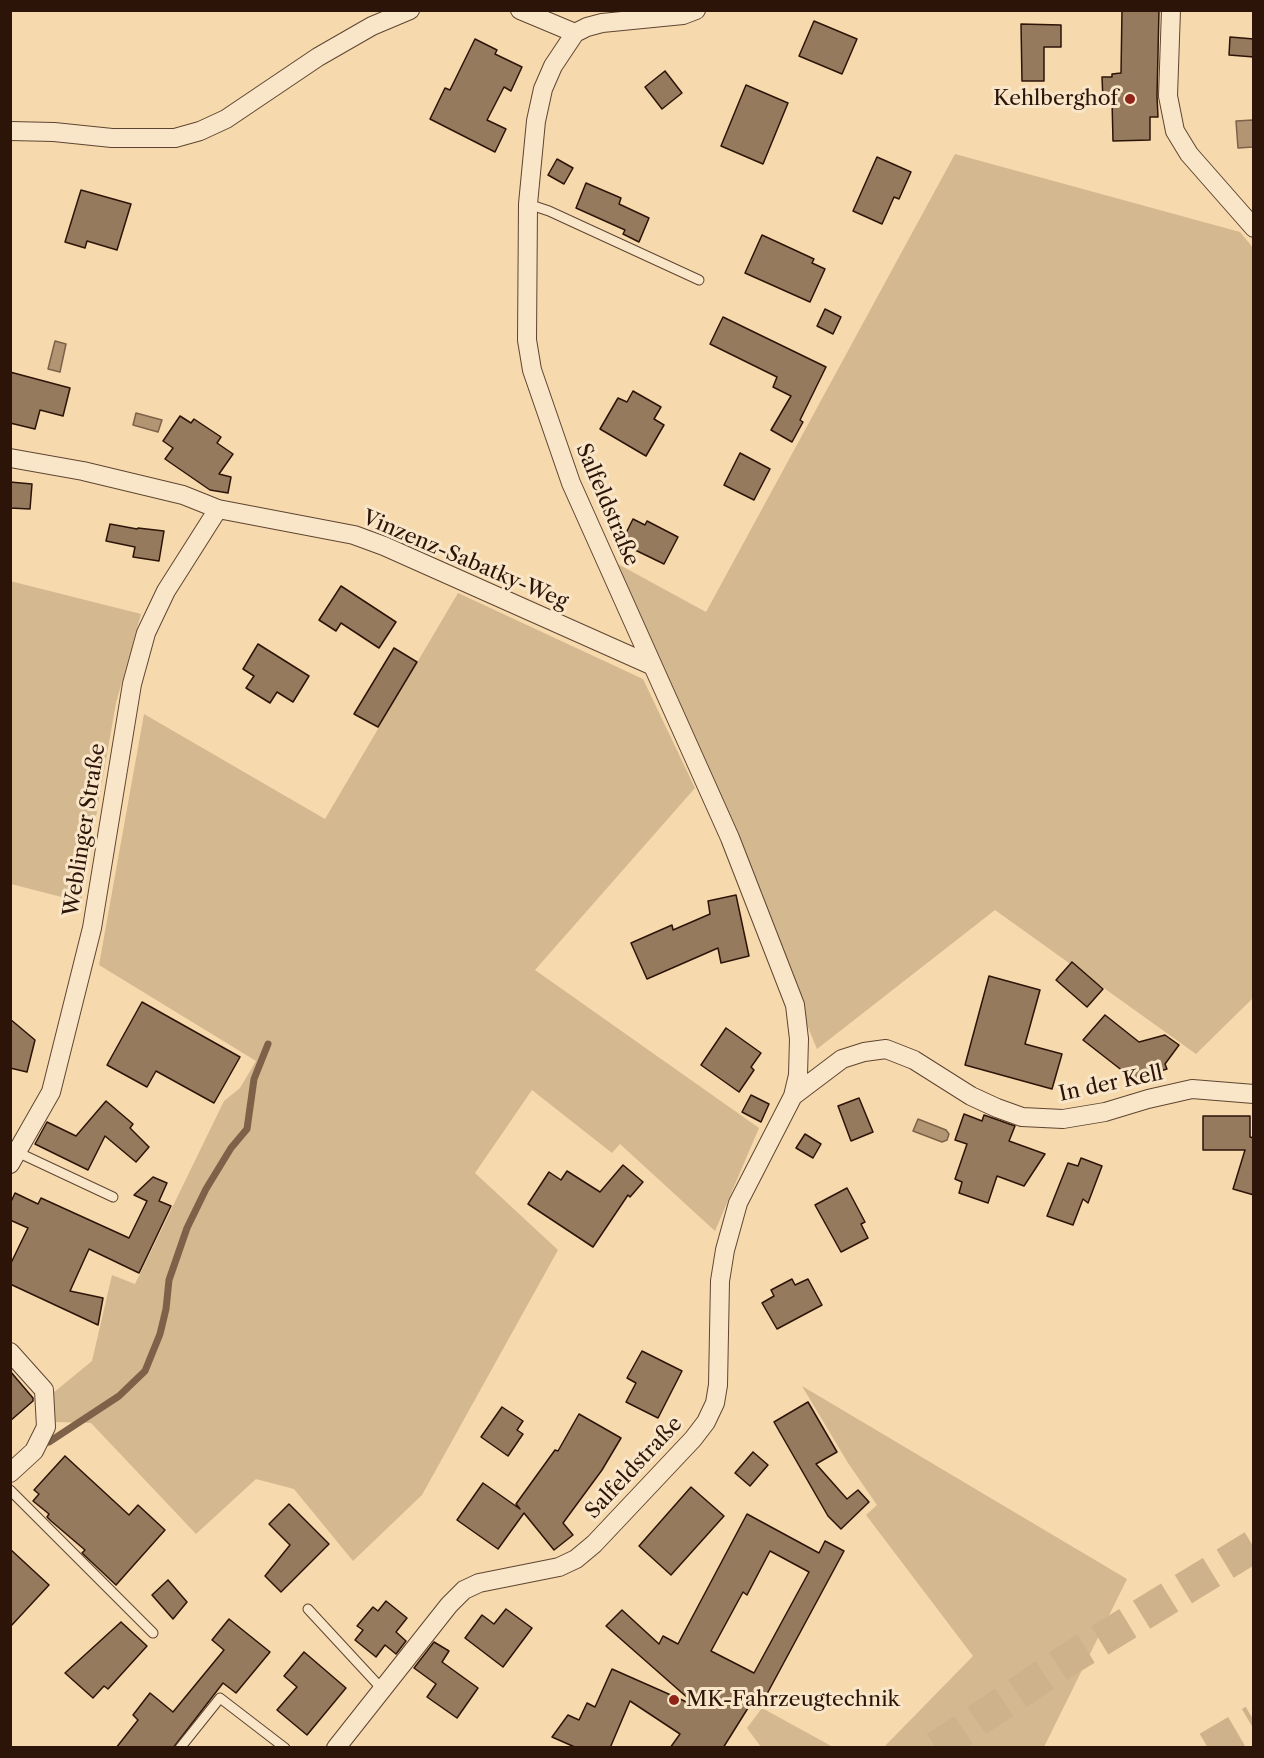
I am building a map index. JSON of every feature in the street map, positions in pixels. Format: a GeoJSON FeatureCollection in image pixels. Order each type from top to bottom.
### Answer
{"type":"FeatureCollection","features":[{"type":"Feature","properties":{"kind":"street"},"geometry":{"type":"LineString","coordinates":[[10,130],[112,138],[183,136],[226,119],[318,57],[372,26],[410,10]]}},
{"type":"Feature","properties":{"kind":"street"},"geometry":{"type":"LineString","coordinates":[[520,10],[575,33],[602,23],[683,15],[696,10]]}},
{"type":"Feature","properties":{"kind":"street"},"geometry":{"type":"LineString","coordinates":[[1171,10],[1168,96],[1175,131],[1189,154],[1254,228]]}},
{"type":"Feature","properties":{"kind":"street","name":"Salfeldstraße"},"geometry":{"type":"LineString","coordinates":[[336,1748],[449,1605],[464,1590],[479,1583],[559,1566],[576,1559],[594,1544],[693,1439],[706,1422],[715,1403],[718,1386],[720,1281],[725,1250],[738,1203],[793,1096],[798,1075],[799,1039],[795,1005],[730,838],[571,483],[532,370],[527,340],[526,308],[528,204],[536,121],[543,89],[553,66],[575,33]]}},
{"type":"Feature","properties":{"kind":"street","name":"Vinzenz-Sabatky-Weg"},"geometry":{"type":"LineString","coordinates":[[10,458],[83,471],[183,495],[218,509],[354,535],[384,546],[651,665]]}},
{"type":"Feature","properties":{"kind":"street","name":"Weblinger Straße"},"geometry":{"type":"LineString","coordinates":[[14,1158],[51,1092],[92,928],[132,684],[146,633],[166,591],[218,509]]}},
{"type":"Feature","properties":{"kind":"street","name":"Salfeldstraße"},"geometry":{"type":"LineString","coordinates":[[793,1096],[842,1059],[864,1052],[886,1049]]}},
{"type":"Feature","properties":{"kind":"street","name":"In der Kell"},"geometry":{"type":"LineString","coordinates":[[886,1049],[914,1060],[971,1096],[1022,1117],[1064,1119],[1095,1114],[1192,1089],[1254,1094]]}},
{"type":"Feature","properties":{"kind":"street"},"geometry":{"type":"LineString","coordinates":[[10,1352],[44,1390],[46,1427],[34,1451],[10,1473]]}},
{"type":"Feature","properties":{"kind":"lane"},"geometry":{"type":"LineString","coordinates":[[528,204],[549,211],[699,280]]}},
{"type":"Feature","properties":{"kind":"lane"},"geometry":{"type":"LineString","coordinates":[[14,1158],[113,1197]]}},
{"type":"Feature","properties":{"kind":"lane"},"geometry":{"type":"LineString","coordinates":[[10,1490],[153,1633]]}},
{"type":"Feature","properties":{"kind":"lane"},"geometry":{"type":"LineString","coordinates":[[308,1609],[382,1689]]}},
{"type":"Feature","properties":{"kind":"lane"},"geometry":{"type":"LineString","coordinates":[[180,1748],[220,1698],[285,1748]]}},
{"type":"Feature","properties":{"kind":"shaded area"},"geometry":{"type":"Polygon","coordinates":[[[1253,120],[1253,147],[1238,148],[1236,121],[1253,120]]]}},
{"type":"Feature","properties":{"kind":"shaded area"},"geometry":{"type":"Polygon","coordinates":[[[955,154],[1240,232],[1254,249],[1253,998],[1196,1054],[995,910],[817,1049],[616,563],[706,612],[955,154]]]}},
{"type":"Feature","properties":{"kind":"shaded area"},"geometry":{"type":"Polygon","coordinates":[[[55,341],[66,344],[60,372],[48,369],[55,341]]]}},
{"type":"Feature","properties":{"kind":"shaded area"},"geometry":{"type":"Polygon","coordinates":[[[136,413],[162,420],[158,432],[133,425],[136,413]]]}},
{"type":"Feature","properties":{"kind":"shaded area"},"geometry":{"type":"Polygon","coordinates":[[[10,581],[141,614],[116,703],[81,902],[11,884],[10,581]]]}},
{"type":"Feature","properties":{"kind":"shaded area"},"geometry":{"type":"Polygon","coordinates":[[[458,593],[643,679],[695,788],[535,970],[759,1128],[715,1231],[620,1144],[612,1153],[532,1090],[475,1173],[558,1250],[422,1495],[353,1561],[294,1489],[256,1479],[196,1534],[91,1423],[54,1422],[53,1393],[92,1361],[112,1275],[135,1284],[224,1101],[240,1088],[256,1061],[99,965],[144,714],[325,819],[458,593]]]}},
{"type":"Feature","properties":{"kind":"shaded area"},"geometry":{"type":"Polygon","coordinates":[[[918,1119],[946,1130],[949,1134],[947,1140],[942,1142],[913,1131],[918,1119]]]}},
{"type":"Feature","properties":{"kind":"shaded area"},"geometry":{"type":"Polygon","coordinates":[[[802,1386],[1127,1579],[1044,1747],[884,1747],[973,1656],[866,1515],[877,1505],[848,1463],[802,1386]]]}},
{"type":"Feature","properties":{"kind":"shaded area"},"geometry":{"type":"Polygon","coordinates":[[[762,1708],[833,1747],[761,1747],[747,1728],[762,1708]]]}},
{"type":"Feature","properties":{"kind":"building","name":"Kehlberghof"},"geometry":{"type":"Polygon","coordinates":[[[1122,10],[1159,10],[1158,117],[1150,117],[1150,140],[1113,141],[1112,100],[1103,100],[1102,77],[1112,77],[1112,74],[1121,73],[1122,10]]]}},
{"type":"Feature","properties":{"kind":"building"},"geometry":{"type":"Polygon","coordinates":[[[814,21],[857,39],[842,74],[799,56],[814,21]]]}},
{"type":"Feature","properties":{"kind":"building"},"geometry":{"type":"Polygon","coordinates":[[[1021,24],[1061,25],[1061,47],[1044,47],[1044,81],[1022,81],[1021,24]]]}},
{"type":"Feature","properties":{"kind":"building"},"geometry":{"type":"Polygon","coordinates":[[[1230,37],[1254,39],[1254,57],[1229,55],[1230,37]]]}},
{"type":"Feature","properties":{"kind":"building"},"geometry":{"type":"Polygon","coordinates":[[[475,39],[497,50],[495,54],[522,67],[511,91],[504,87],[487,120],[506,129],[495,152],[430,119],[445,88],[450,90],[475,39]]]}},
{"type":"Feature","properties":{"kind":"building"},"geometry":{"type":"Polygon","coordinates":[[[665,71],[682,93],[662,109],[645,87],[665,71]]]}},
{"type":"Feature","properties":{"kind":"building"},"geometry":{"type":"Polygon","coordinates":[[[746,85],[788,103],[763,164],[721,146],[746,85]]]}},
{"type":"Feature","properties":{"kind":"building"},"geometry":{"type":"Polygon","coordinates":[[[877,157],[911,172],[899,199],[894,197],[882,224],[853,211],[877,157]]]}},
{"type":"Feature","properties":{"kind":"building"},"geometry":{"type":"Polygon","coordinates":[[[557,159],[573,168],[564,184],[548,175],[557,159]]]}},
{"type":"Feature","properties":{"kind":"building"},"geometry":{"type":"Polygon","coordinates":[[[586,183],[621,198],[619,204],[649,218],[639,242],[623,234],[625,230],[576,208],[586,183]]]}},
{"type":"Feature","properties":{"kind":"building"},"geometry":{"type":"Polygon","coordinates":[[[81,190],[131,204],[117,250],[87,241],[85,248],[65,242],[81,190]]]}},
{"type":"Feature","properties":{"kind":"building"},"geometry":{"type":"Polygon","coordinates":[[[762,235],[814,259],[812,263],[825,269],[810,302],[745,273],[762,235]]]}},
{"type":"Feature","properties":{"kind":"building"},"geometry":{"type":"Polygon","coordinates":[[[825,309],[841,317],[833,334],[817,326],[825,309]]]}},
{"type":"Feature","properties":{"kind":"building"},"geometry":{"type":"Polygon","coordinates":[[[723,317],[826,367],[792,442],[771,430],[791,396],[773,387],[777,377],[710,344],[723,317]]]}},
{"type":"Feature","properties":{"kind":"building"},"geometry":{"type":"Polygon","coordinates":[[[10,372],[70,388],[63,416],[40,410],[35,429],[10,423],[10,372]]]}},
{"type":"Feature","properties":{"kind":"building"},"geometry":{"type":"Polygon","coordinates":[[[633,391],[661,407],[654,419],[664,425],[646,456],[600,429],[618,398],[627,402],[633,391]]]}},
{"type":"Feature","properties":{"kind":"building"},"geometry":{"type":"Polygon","coordinates":[[[180,416],[191,423],[194,419],[221,437],[217,443],[233,454],[219,474],[231,477],[228,493],[210,490],[165,459],[173,448],[163,441],[180,416]]]}},
{"type":"Feature","properties":{"kind":"building"},"geometry":{"type":"Polygon","coordinates":[[[740,453],[770,469],[754,500],[724,485],[740,453]]]}},
{"type":"Feature","properties":{"kind":"building"},"geometry":{"type":"Polygon","coordinates":[[[10,482],[32,484],[30,509],[10,508],[10,482]]]}},
{"type":"Feature","properties":{"kind":"building"},"geometry":{"type":"Polygon","coordinates":[[[633,519],[645,525],[647,521],[678,537],[664,564],[633,549],[635,545],[623,539],[633,519]]]}},
{"type":"Feature","properties":{"kind":"building"},"geometry":{"type":"Polygon","coordinates":[[[110,524],[164,531],[159,561],[133,557],[135,547],[106,541],[110,524]]]}},
{"type":"Feature","properties":{"kind":"building"},"geometry":{"type":"Polygon","coordinates":[[[341,586],[396,622],[379,648],[341,623],[336,631],[319,620],[341,586]]]}},
{"type":"Feature","properties":{"kind":"building"},"geometry":{"type":"Polygon","coordinates":[[[258,644],[309,676],[293,702],[277,692],[270,703],[246,688],[254,676],[243,669],[258,644]]]}},
{"type":"Feature","properties":{"kind":"building"},"geometry":{"type":"Polygon","coordinates":[[[394,648],[417,662],[378,727],[354,714],[394,648]]]}},
{"type":"Feature","properties":{"kind":"building"},"geometry":{"type":"Polygon","coordinates":[[[736,895],[749,956],[721,963],[718,948],[647,979],[631,943],[672,925],[673,930],[710,914],[708,901],[736,895]]]}},
{"type":"Feature","properties":{"kind":"building"},"geometry":{"type":"Polygon","coordinates":[[[1072,962],[1103,989],[1087,1007],[1056,980],[1072,962]]]}},
{"type":"Feature","properties":{"kind":"building"},"geometry":{"type":"Polygon","coordinates":[[[989,976],[1040,990],[1025,1044],[1062,1054],[1052,1089],[965,1065],[989,976]]]}},
{"type":"Feature","properties":{"kind":"building"},"geometry":{"type":"Polygon","coordinates":[[[142,1002],[240,1057],[214,1103],[156,1071],[147,1087],[107,1065],[142,1002]]]}},
{"type":"Feature","properties":{"kind":"building"},"geometry":{"type":"Polygon","coordinates":[[[1105,1015],[1139,1042],[1165,1035],[1179,1045],[1165,1064],[1167,1069],[1133,1079],[1083,1040],[1105,1015]]]}},
{"type":"Feature","properties":{"kind":"building"},"geometry":{"type":"Polygon","coordinates":[[[10,1019],[35,1040],[27,1072],[10,1068],[10,1019]]]}},
{"type":"Feature","properties":{"kind":"building"},"geometry":{"type":"Polygon","coordinates":[[[726,1028],[761,1053],[751,1067],[754,1070],[739,1092],[701,1065],[726,1028]]]}},
{"type":"Feature","properties":{"kind":"building"},"geometry":{"type":"Polygon","coordinates":[[[751,1095],[769,1104],[761,1122],[742,1112],[751,1095]]]}},
{"type":"Feature","properties":{"kind":"building"},"geometry":{"type":"Polygon","coordinates":[[[859,1098],[873,1132],[851,1141],[838,1106],[859,1098]]]}},
{"type":"Feature","properties":{"kind":"building"},"geometry":{"type":"Polygon","coordinates":[[[106,1101],[133,1124],[130,1128],[149,1147],[136,1162],[105,1136],[88,1170],[35,1144],[47,1122],[76,1136],[106,1101]]]}},
{"type":"Feature","properties":{"kind":"building"},"geometry":{"type":"Polygon","coordinates":[[[964,1114],[982,1121],[984,1115],[1015,1126],[1009,1141],[1045,1154],[1024,1186],[997,1176],[988,1203],[959,1193],[962,1182],[955,1179],[967,1144],[955,1140],[964,1114]]]}},
{"type":"Feature","properties":{"kind":"building"},"geometry":{"type":"Polygon","coordinates":[[[1203,1116],[1250,1116],[1250,1137],[1254,1138],[1254,1195],[1233,1189],[1245,1150],[1203,1150],[1203,1116]]]}},
{"type":"Feature","properties":{"kind":"building"},"geometry":{"type":"Polygon","coordinates":[[[805,1134],[821,1144],[813,1158],[796,1148],[805,1134]]]}},
{"type":"Feature","properties":{"kind":"building"},"geometry":{"type":"Polygon","coordinates":[[[1081,1158],[1102,1166],[1088,1203],[1083,1199],[1073,1225],[1047,1216],[1068,1163],[1078,1166],[1081,1158]]]}},
{"type":"Feature","properties":{"kind":"building"},"geometry":{"type":"Polygon","coordinates":[[[623,1165],[643,1182],[630,1197],[628,1195],[593,1247],[528,1204],[549,1172],[561,1180],[567,1171],[600,1192],[623,1165]]]}},
{"type":"Feature","properties":{"kind":"building"},"geometry":{"type":"Polygon","coordinates":[[[153,1177],[167,1183],[159,1201],[171,1206],[139,1273],[89,1249],[70,1291],[103,1298],[98,1325],[10,1284],[10,1265],[28,1228],[10,1220],[10,1204],[15,1193],[38,1204],[41,1198],[129,1238],[147,1201],[134,1195],[153,1177]]]}},
{"type":"Feature","properties":{"kind":"building"},"geometry":{"type":"Polygon","coordinates":[[[847,1188],[865,1222],[861,1224],[868,1238],[841,1252],[815,1205],[847,1188]]]}},
{"type":"Feature","properties":{"kind":"building"},"geometry":{"type":"Polygon","coordinates":[[[792,1279],[795,1285],[808,1279],[822,1305],[777,1329],[762,1303],[774,1296],[771,1290],[792,1279]]]}},
{"type":"Feature","properties":{"kind":"building"},"geometry":{"type":"Polygon","coordinates":[[[642,1351],[682,1371],[658,1418],[626,1402],[636,1383],[627,1378],[642,1351]]]}},
{"type":"Feature","properties":{"kind":"building"},"geometry":{"type":"Polygon","coordinates":[[[10,1371],[33,1398],[33,1401],[10,1421],[10,1371]]]}},
{"type":"Feature","properties":{"kind":"building"},"geometry":{"type":"Polygon","coordinates":[[[808,1402],[837,1452],[816,1464],[847,1499],[858,1490],[869,1502],[841,1529],[828,1516],[774,1422],[808,1402]]]}},
{"type":"Feature","properties":{"kind":"building"},"geometry":{"type":"Polygon","coordinates":[[[502,1407],[523,1421],[517,1430],[523,1434],[508,1456],[481,1437],[502,1407]]]}},
{"type":"Feature","properties":{"kind":"building"},"geometry":{"type":"Polygon","coordinates":[[[579,1414],[621,1438],[602,1470],[563,1523],[573,1535],[554,1550],[524,1513],[498,1549],[457,1520],[483,1483],[520,1509],[516,1504],[555,1450],[558,1451],[579,1414]]]}},
{"type":"Feature","properties":{"kind":"building"},"geometry":{"type":"Polygon","coordinates":[[[753,1452],[768,1465],[750,1486],[735,1473],[753,1452]]]}},
{"type":"Feature","properties":{"kind":"building"},"geometry":{"type":"Polygon","coordinates":[[[65,1456],[129,1515],[138,1505],[165,1530],[116,1585],[82,1553],[85,1550],[51,1521],[47,1517],[49,1514],[33,1501],[39,1494],[34,1490],[65,1456]]]}},
{"type":"Feature","properties":{"kind":"building"},"geometry":{"type":"Polygon","coordinates":[[[691,1487],[724,1516],[671,1575],[639,1546],[691,1487]]]}},
{"type":"Feature","properties":{"kind":"building"},"geometry":{"type":"Polygon","coordinates":[[[289,1504],[329,1544],[281,1592],[265,1576],[290,1545],[269,1524],[289,1504]]]}},
{"type":"Feature","properties":{"kind":"building"},"geometry":{"type":"Polygon","coordinates":[[[747,1514],[819,1553],[825,1541],[844,1551],[761,1705],[753,1700],[723,1748],[670,1748],[680,1734],[630,1701],[610,1748],[577,1748],[552,1737],[568,1715],[579,1720],[587,1703],[595,1707],[612,1669],[698,1707],[606,1626],[622,1610],[659,1644],[663,1636],[678,1644],[747,1514]],[[770,1551],[747,1595],[743,1592],[711,1651],[754,1673],[809,1572],[770,1551]]]}},
{"type":"Feature","properties":{"kind":"building"},"geometry":{"type":"Polygon","coordinates":[[[10,1549],[49,1585],[10,1627],[10,1549]]]}},
{"type":"Feature","properties":{"kind":"building"},"geometry":{"type":"Polygon","coordinates":[[[168,1580],[187,1602],[173,1619],[152,1595],[168,1580]]]}},
{"type":"Feature","properties":{"kind":"building"},"geometry":{"type":"Polygon","coordinates":[[[386,1601],[407,1618],[396,1632],[406,1641],[396,1654],[385,1645],[376,1657],[355,1640],[363,1630],[357,1626],[373,1607],[378,1611],[386,1601]]]}},
{"type":"Feature","properties":{"kind":"building"},"geometry":{"type":"Polygon","coordinates":[[[506,1609],[532,1628],[503,1667],[465,1638],[482,1615],[494,1624],[506,1609]]]}},
{"type":"Feature","properties":{"kind":"building"},"geometry":{"type":"Polygon","coordinates":[[[229,1619],[270,1652],[236,1693],[223,1683],[173,1748],[116,1748],[138,1720],[133,1715],[150,1693],[173,1712],[224,1650],[212,1640],[229,1619]]]}},
{"type":"Feature","properties":{"kind":"building"},"geometry":{"type":"Polygon","coordinates":[[[121,1622],[147,1646],[108,1689],[104,1686],[93,1698],[65,1673],[121,1622]]]}},
{"type":"Feature","properties":{"kind":"building"},"geometry":{"type":"Polygon","coordinates":[[[434,1642],[449,1651],[442,1662],[478,1688],[457,1718],[427,1697],[436,1684],[414,1668],[434,1642]]]}},
{"type":"Feature","properties":{"kind":"building"},"geometry":{"type":"Polygon","coordinates":[[[304,1652],[346,1688],[307,1735],[277,1710],[297,1687],[284,1676],[304,1652]]]}},
{"type":"Feature","properties":{"kind":"waterway"},"geometry":{"type":"LineString","coordinates":[[49,1442],[119,1396],[145,1371],[160,1334],[166,1309],[169,1280],[187,1228],[206,1189],[231,1148],[247,1129],[254,1079],[268,1044]]}},
{"type":"Feature","properties":{"kind":"tunnel"},"geometry":{"type":"LineString","coordinates":[[936,1748],[1061,1664],[1254,1546]]}},
{"type":"Feature","properties":{"kind":"tunnel"},"geometry":{"type":"LineString","coordinates":[[1208,1748],[1254,1721]]}},
{"type":"Feature","properties":{"kind":"place","name":"Kehlberghof"},"geometry":{"type":"Point","coordinates":[1130,99]}},
{"type":"Feature","properties":{"kind":"place","name":"MK-Fahrzeugtechnik"},"geometry":{"type":"Point","coordinates":[674,1700]}}]}
